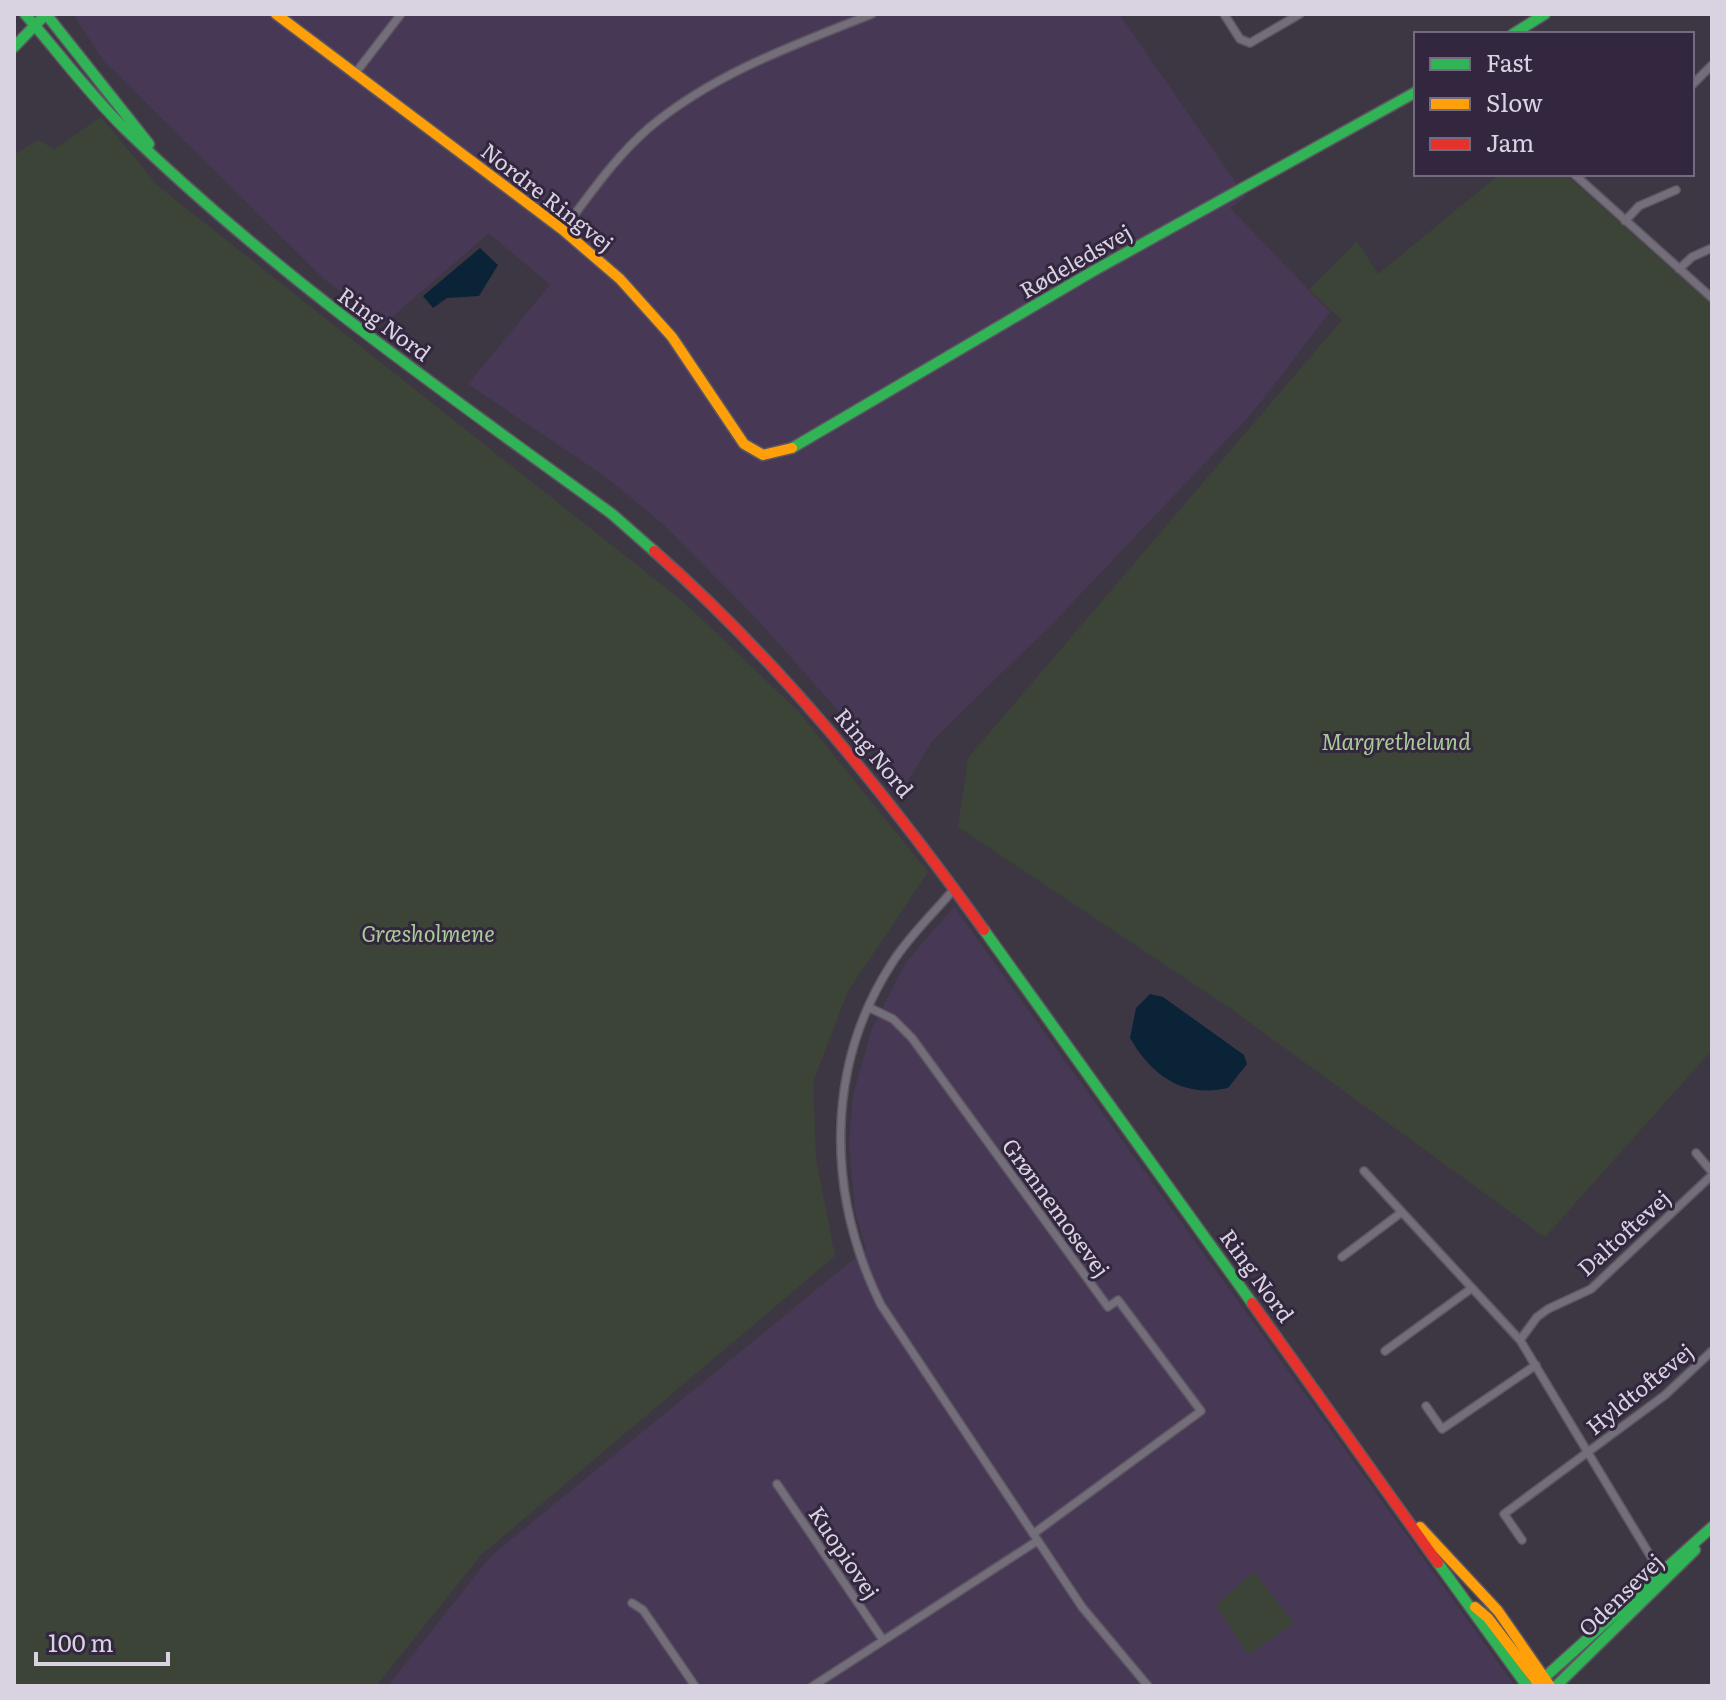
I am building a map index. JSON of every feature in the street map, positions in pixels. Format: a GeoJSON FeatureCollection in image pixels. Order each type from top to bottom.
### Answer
{"type":"FeatureCollection","features":[{"type":"Feature","properties":{"kind":"main road","name":"Ring Nord"},"geometry":{"type":"LineString","coordinates":[[25,14],[123,127],[252,245],[326,305],[612,514],[687,580],[798,691],[903,818],[1464,1598],[1542,1684]]}},
{"type":"Feature","properties":{"kind":"main road","name":"Ring Nord"},"geometry":{"type":"LineString","coordinates":[[46,14],[91,67],[161,162]]}},
{"type":"Feature","properties":{"kind":"main road"},"geometry":{"type":"LineString","coordinates":[[14,47],[46,14]]}},
{"type":"Feature","properties":{"kind":"main road","name":"Nordre Ringvej"},"geometry":{"type":"LineString","coordinates":[[276,14],[563,230],[620,279],[658,321],[736,435],[754,452]]}},
{"type":"Feature","properties":{"kind":"main road"},"geometry":{"type":"LineString","coordinates":[[1516,32],[1545,14]]}},
{"type":"Feature","properties":{"kind":"main road","name":"Rødeledsvej"},"geometry":{"type":"LineString","coordinates":[[754,452],[772,455],[793,448],[1095,270],[1414,93]]}},
{"type":"Feature","properties":{"kind":"main road","name":"Ring Nord"},"geometry":{"type":"LineString","coordinates":[[1405,1512],[1479,1588],[1542,1684]]}},
{"type":"Feature","properties":{"kind":"main road","name":"Odensevej"},"geometry":{"type":"LineString","coordinates":[[1542,1684],[1712,1529]]}},
{"type":"Feature","properties":{"kind":"main road","name":"Odensevej"},"geometry":{"type":"LineString","coordinates":[[1542,1684],[1620,1609],[1662,1576]]}},
{"type":"Feature","properties":{"kind":"street"},"geometry":{"type":"LineString","coordinates":[[354,75],[401,14]]}},
{"type":"Feature","properties":{"kind":"street"},"geometry":{"type":"LineString","coordinates":[[563,230],[612,166],[648,129],[687,99],[772,54],[872,14]]}},
{"type":"Feature","properties":{"kind":"street"},"geometry":{"type":"LineString","coordinates":[[1224,14],[1240,39],[1250,43],[1300,14]]}},
{"type":"Feature","properties":{"kind":"street"},"geometry":{"type":"LineString","coordinates":[[1694,83],[1712,65]]}},
{"type":"Feature","properties":{"kind":"street"},"geometry":{"type":"LineString","coordinates":[[1576,176],[1712,298]]}},
{"type":"Feature","properties":{"kind":"street"},"geometry":{"type":"LineString","coordinates":[[1625,221],[1639,206],[1676,190]]}},
{"type":"Feature","properties":{"kind":"street"},"geometry":{"type":"LineString","coordinates":[[1679,269],[1692,257],[1712,248]]}},
{"type":"Feature","properties":{"kind":"street"},"geometry":{"type":"LineString","coordinates":[[954,889],[903,948],[868,1007],[851,1056],[840,1109],[842,1188],[859,1258],[881,1305],[1082,1607],[1148,1686]]}},
{"type":"Feature","properties":{"kind":"street","name":"Grønnemosevej"},"geometry":{"type":"LineString","coordinates":[[868,1007],[893,1019],[912,1038],[1108,1307],[1118,1300],[1201,1411],[1035,1537]]}},
{"type":"Feature","properties":{"kind":"street"},"geometry":{"type":"LineString","coordinates":[[1696,1153],[1712,1173]]}},
{"type":"Feature","properties":{"kind":"street"},"geometry":{"type":"LineString","coordinates":[[1364,1171],[1520,1340],[1662,1576]]}},
{"type":"Feature","properties":{"kind":"street","name":"Daltoftevej"},"geometry":{"type":"LineString","coordinates":[[1520,1340],[1537,1317],[1591,1289],[1712,1173]]}},
{"type":"Feature","properties":{"kind":"street"},"geometry":{"type":"LineString","coordinates":[[1342,1257],[1402,1212]]}},
{"type":"Feature","properties":{"kind":"street"},"geometry":{"type":"LineString","coordinates":[[1385,1351],[1472,1288]]}},
{"type":"Feature","properties":{"kind":"street","name":"Hyldtoftevej"},"geometry":{"type":"LineString","coordinates":[[1522,1540],[1504,1514],[1665,1395],[1712,1351]]}},
{"type":"Feature","properties":{"kind":"street"},"geometry":{"type":"LineString","coordinates":[[1426,1406],[1442,1429],[1536,1365]]}},
{"type":"Feature","properties":{"kind":"street","name":"Kuopiovej"},"geometry":{"type":"LineString","coordinates":[[777,1484],[883,1640]]}},
{"type":"Feature","properties":{"kind":"street"},"geometry":{"type":"LineString","coordinates":[[813,1686],[1035,1537]]}},
{"type":"Feature","properties":{"kind":"street"},"geometry":{"type":"LineString","coordinates":[[632,1603],[643,1610],[695,1686]]}},
{"type":"Feature","properties":{"kind":"shaded area"},"geometry":{"type":"Polygon","coordinates":[[[73,14],[1119,14],[1246,197],[1230,208],[1330,312],[1252,413],[1054,622],[932,741],[905,786],[757,619],[663,524],[606,477],[468,384],[550,285],[489,233],[385,323],[325,280],[103,60],[73,14]]]}},
{"type":"Feature","properties":{"kind":"shaded area"},"geometry":{"type":"Polygon","coordinates":[[[954,907],[1515,1686],[388,1686],[491,1556],[866,1249],[855,1211],[849,1143],[853,1095],[872,1028],[906,962],[954,907]]]}},
{"type":"Feature","properties":{"kind":"green space","name":"Græsholmene"},"geometry":{"type":"Polygon","coordinates":[[[101,117],[158,186],[686,604],[799,712],[928,872],[848,991],[813,1082],[816,1159],[835,1256],[481,1555],[376,1686],[14,1686],[14,155],[38,140],[54,149],[101,117]]]}},
{"type":"Feature","properties":{"kind":"green space","name":"Margrethelund"},"geometry":{"type":"Polygon","coordinates":[[[1498,176],[1567,176],[1712,305],[1712,1050],[1545,1237],[1227,1006],[958,827],[968,758],[1342,320],[1309,290],[1357,241],[1378,274],[1498,176]]]}},
{"type":"Feature","properties":{"kind":"green space"},"geometry":{"type":"Polygon","coordinates":[[[1254,1572],[1294,1623],[1248,1655],[1216,1605],[1254,1572]]]}},
{"type":"Feature","properties":{"kind":"water"},"geometry":{"type":"Polygon","coordinates":[[[480,248],[498,265],[479,296],[447,298],[433,308],[423,296],[480,248]]]}},
{"type":"Feature","properties":{"kind":"water"},"geometry":{"type":"Polygon","coordinates":[[[1150,994],[1163,997],[1244,1055],[1247,1064],[1228,1088],[1197,1090],[1183,1087],[1170,1081],[1148,1063],[1130,1038],[1136,1008],[1150,994]]]}},
{"type":"Feature","properties":{"kind":"traffic: fast"},"geometry":{"type":"LineString","coordinates":[[25,14],[112,116],[240,233],[361,330],[612,514],[654,551]]}},
{"type":"Feature","properties":{"kind":"traffic: fast"},"geometry":{"type":"LineString","coordinates":[[46,14],[149,144]]}},
{"type":"Feature","properties":{"kind":"traffic: fast"},"geometry":{"type":"LineString","coordinates":[[14,47],[46,14]]}},
{"type":"Feature","properties":{"kind":"traffic: fast"},"geometry":{"type":"LineString","coordinates":[[1516,32],[1545,14]]}},
{"type":"Feature","properties":{"kind":"traffic: fast"},"geometry":{"type":"LineString","coordinates":[[792,448],[1095,270],[1414,93]]}},
{"type":"Feature","properties":{"kind":"traffic: fast"},"geometry":{"type":"LineString","coordinates":[[984,930],[1252,1303]]}},
{"type":"Feature","properties":{"kind":"traffic: fast"},"geometry":{"type":"LineString","coordinates":[[1535,1686],[1712,1527]]}},
{"type":"Feature","properties":{"kind":"traffic: fast"},"geometry":{"type":"LineString","coordinates":[[1556,1686],[1695,1550]]}},
{"type":"Feature","properties":{"kind":"traffic: fast"},"geometry":{"type":"LineString","coordinates":[[1438,1563],[1527,1686]]}},
{"type":"Feature","properties":{"kind":"traffic: slow"},"geometry":{"type":"LineString","coordinates":[[276,14],[563,230],[620,279],[672,337],[744,444],[763,455],[792,448]]}},
{"type":"Feature","properties":{"kind":"traffic: slow"},"geometry":{"type":"LineString","coordinates":[[1420,1527],[1498,1611],[1550,1686]]}},
{"type":"Feature","properties":{"kind":"traffic: slow"},"geometry":{"type":"LineString","coordinates":[[1475,1607],[1488,1618],[1540,1686]]}},
{"type":"Feature","properties":{"kind":"traffic: jam"},"geometry":{"type":"LineString","coordinates":[[654,551],[745,638],[830,731],[909,829],[984,930]]}},
{"type":"Feature","properties":{"kind":"traffic: jam"},"geometry":{"type":"LineString","coordinates":[[1252,1303],[1438,1563]]}}]}
